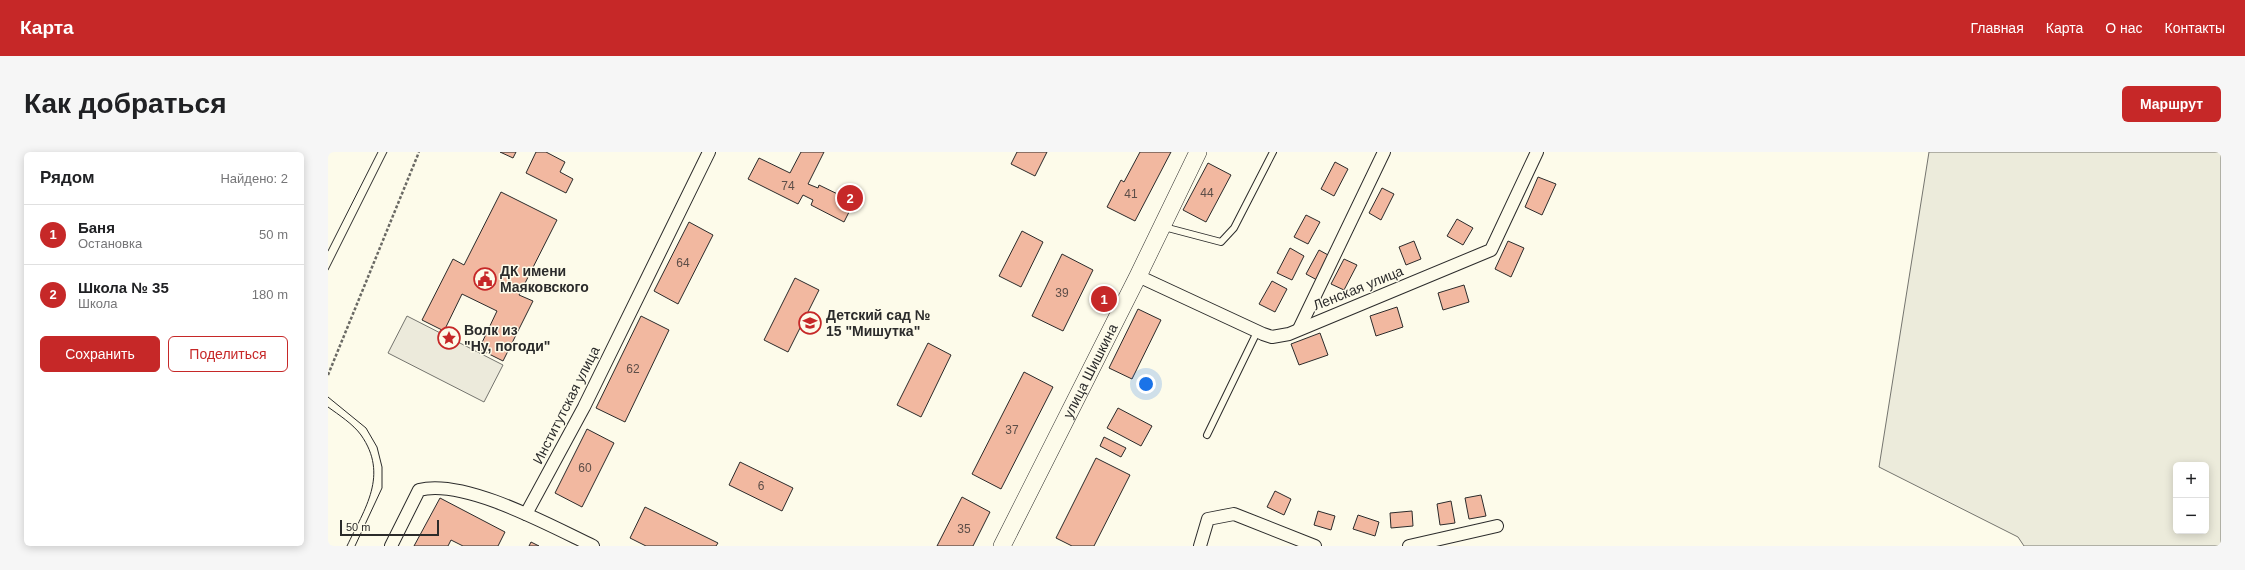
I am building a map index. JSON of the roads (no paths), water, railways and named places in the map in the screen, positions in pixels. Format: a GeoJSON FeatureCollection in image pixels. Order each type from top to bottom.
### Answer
{"type":"FeatureCollection","features":[{"type":"Feature","properties":{"kind":"main road","name":"улица Шишкина"},"geometry":{"type":"LineString","coordinates":[[1002,546],[1138,276],[1198,152]]}},
{"type":"Feature","properties":{"kind":"street","name":"Институтская улица"},"geometry":{"type":"LineString","coordinates":[[526,514],[584,407],[709,152]]}},
{"type":"Feature","properties":{"kind":"street"},"geometry":{"type":"LineString","coordinates":[[1299,329],[1384,152]]}},
{"type":"Feature","properties":{"kind":"street","name":"Ленская улица"},"geometry":{"type":"LineString","coordinates":[[1138,276],[1257,332],[1272,337],[1279,337],[1491,250],[1537,152]]}},
{"type":"Feature","properties":{"kind":"street"},"geometry":{"type":"LineString","coordinates":[[391,546],[419,490],[432,486],[463,491],[526,514],[593,546]]}},
{"type":"Feature","properties":{"kind":"street"},"geometry":{"type":"LineString","coordinates":[[1200,546],[1208,519],[1234,514],[1315,546]]}},
{"type":"Feature","properties":{"kind":"street"},"geometry":{"type":"LineString","coordinates":[[1409,546],[1497,526]]}},
{"type":"Feature","properties":{"kind":"lane"},"geometry":{"type":"LineString","coordinates":[[1162,226],[1221,242],[1234,228],[1273,152]]}},
{"type":"Feature","properties":{"kind":"lane"},"geometry":{"type":"LineString","coordinates":[[1207,435],[1257,332]]}},
{"type":"Feature","properties":{"kind":"tram line"},"geometry":{"type":"LineString","coordinates":[[328,251],[378,152]]}},
{"type":"Feature","properties":{"kind":"tram line"},"geometry":{"type":"LineString","coordinates":[[328,270],[387,152]]}},
{"type":"Feature","properties":{"kind":"tram line"},"geometry":{"type":"LineString","coordinates":[[328,397],[366,428],[377,447],[382,467],[382,488],[355,546]]}},
{"type":"Feature","properties":{"kind":"tram line"},"geometry":{"type":"LineString","coordinates":[[328,407],[350,423],[358,431],[369,450],[373,464],[374,478],[367,505],[347,546]]}},
{"type":"Feature","properties":{"kind":"place","name":"Школа № 35"},"geometry":{"type":"Point","coordinates":[850,198]}},
{"type":"Feature","properties":{"kind":"place","name":"ДК имени Маяковского"},"geometry":{"type":"Point","coordinates":[485,279]}},
{"type":"Feature","properties":{"kind":"place","name":"Баня"},"geometry":{"type":"Point","coordinates":[1104,299]}},
{"type":"Feature","properties":{"kind":"place","name":"Детский сад № 15 \"Мишутка\""},"geometry":{"type":"Point","coordinates":[810,323]}},
{"type":"Feature","properties":{"kind":"place","name":"Волк из \"Ну, погоди\""},"geometry":{"type":"Point","coordinates":[449,338]}}]}
